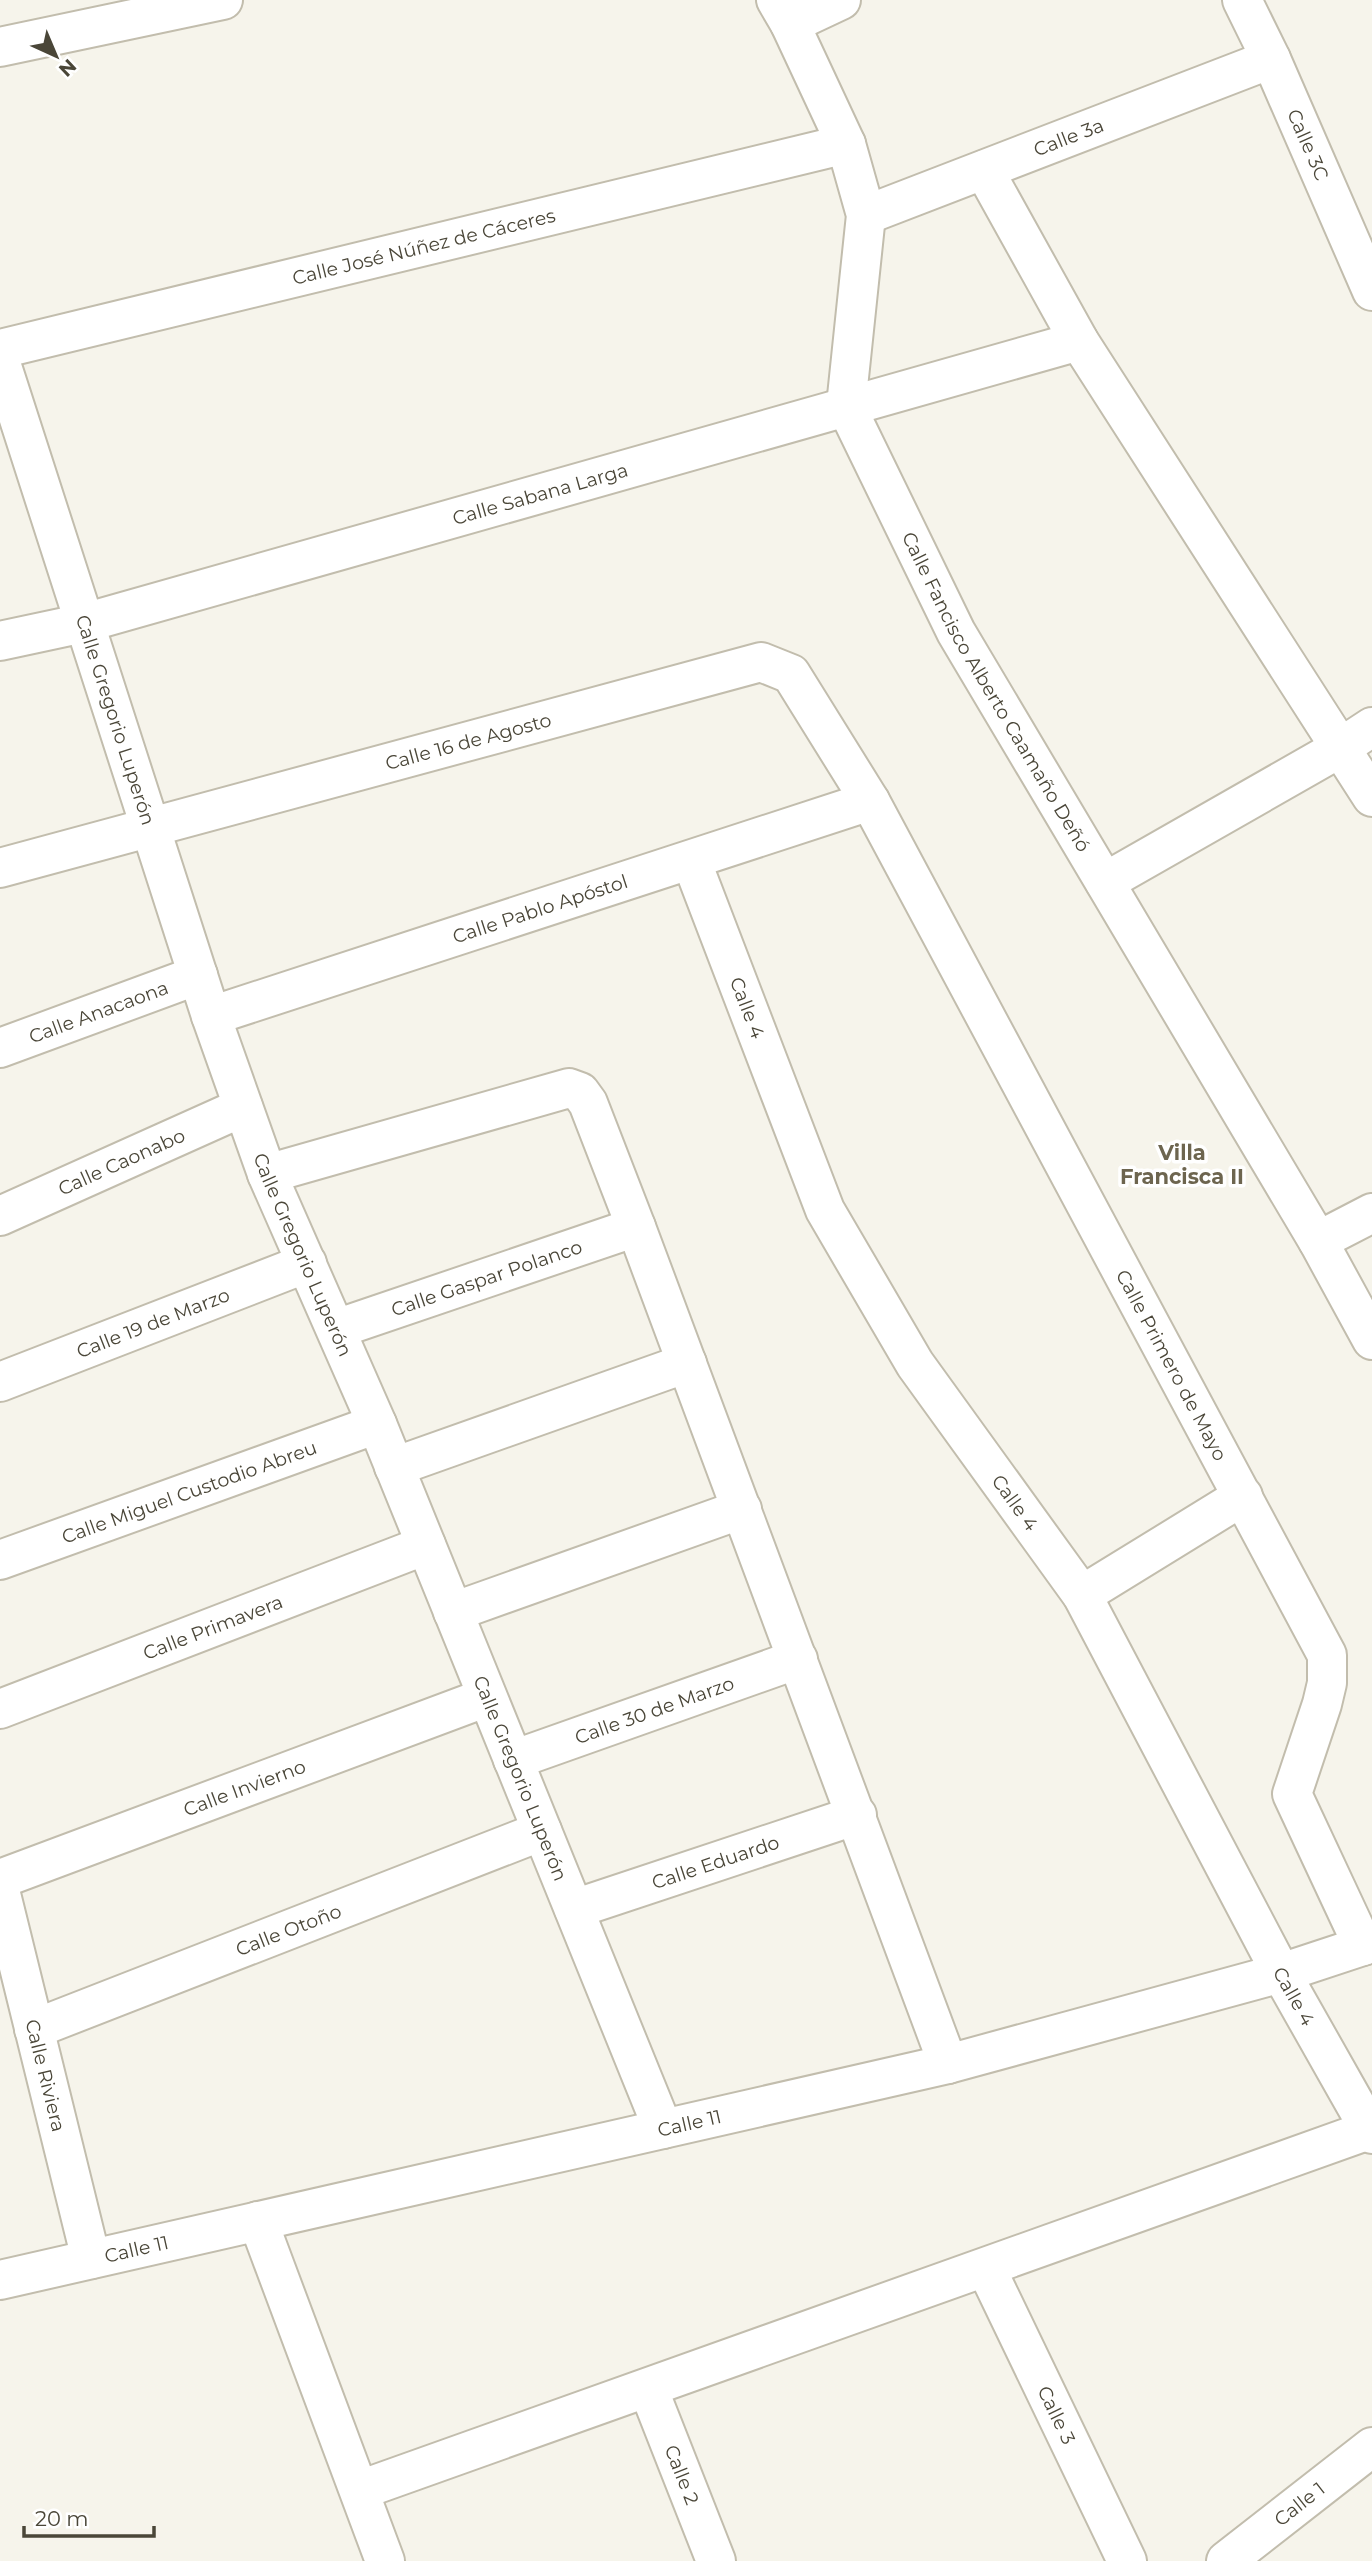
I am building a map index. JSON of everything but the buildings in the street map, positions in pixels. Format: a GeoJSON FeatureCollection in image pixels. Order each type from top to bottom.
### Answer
{"type":"FeatureCollection","features":[{"type":"Feature","properties":{"kind":"street"},"geometry":{"type":"LineString","coordinates":[[0,47],[223,0]]}},
{"type":"Feature","properties":{"kind":"street"},"geometry":{"type":"LineString","coordinates":[[841,0],[783,12],[846,144],[866,215],[846,406]]}},
{"type":"Feature","properties":{"kind":"street","name":"Calle 3C"},"geometry":{"type":"LineString","coordinates":[[1242,0],[1271,58],[1372,291]]}},
{"type":"Feature","properties":{"kind":"street","name":"Calle 3a"},"geometry":{"type":"LineString","coordinates":[[866,215],[1271,58]]}},
{"type":"Feature","properties":{"kind":"street","name":"Calle José Núñez de Cáceres"},"geometry":{"type":"LineString","coordinates":[[0,349],[846,144]]}},
{"type":"Feature","properties":{"kind":"street"},"geometry":{"type":"LineString","coordinates":[[984,170],[1079,341],[1372,797]]}},
{"type":"Feature","properties":{"kind":"street","name":"Calle Sabana Larga"},"geometry":{"type":"LineString","coordinates":[[0,641],[84,623],[1079,341]]}},
{"type":"Feature","properties":{"kind":"street","name":"Calle Gregorio Luperón"},"geometry":{"type":"LineString","coordinates":[[0,359],[211,1016],[267,1174],[377,1424],[663,2129]]}},
{"type":"Feature","properties":{"kind":"street","name":"Calle Fancisco Alberto Caamaño Deñó"},"geometry":{"type":"LineString","coordinates":[[846,406],[956,632],[1318,1241],[1372,1340]]}},
{"type":"Feature","properties":{"kind":"street","name":"Calle 16 de Agosto"},"geometry":{"type":"LineString","coordinates":[[0,868],[761,662],[791,674],[870,801]]}},
{"type":"Feature","properties":{"kind":"street"},"geometry":{"type":"LineString","coordinates":[[1105,882],[1372,727]]}},
{"type":"Feature","properties":{"kind":"street","name":"Calle Pablo Apóstol"},"geometry":{"type":"LineString","coordinates":[[211,1016],[870,801]]}},
{"type":"Feature","properties":{"kind":"street","name":"Calle Primero de Mayo"},"geometry":{"type":"LineString","coordinates":[[870,801],[1327,1655],[1327,1683],[1322,1704],[1292,1794],[1367,1945]]}},
{"type":"Feature","properties":{"kind":"street","name":"Calle 4"},"geometry":{"type":"LineString","coordinates":[[691,860],[825,1210],[915,1364],[1082,1595],[1281,1973],[1371,2132]]}},
{"type":"Feature","properties":{"kind":"street","name":"Calle Anacaona"},"geometry":{"type":"LineString","coordinates":[[0,1048],[198,975]]}},
{"type":"Feature","properties":{"kind":"street"},"geometry":{"type":"LineString","coordinates":[[267,1174],[569,1088],[580,1092],[588,1103],[636,1227],[948,2064]]}},
{"type":"Feature","properties":{"kind":"street","name":"Calle Caonabo"},"geometry":{"type":"LineString","coordinates":[[0,1216],[243,1107]]}},
{"type":"Feature","properties":{"kind":"street"},"geometry":{"type":"LineString","coordinates":[[1318,1241],[1372,1213]]}},
{"type":"Feature","properties":{"kind":"street","name":"Calle Gaspar Polanco"},"geometry":{"type":"LineString","coordinates":[[336,1329],[636,1227]]}},
{"type":"Feature","properties":{"kind":"street","name":"Calle 19 de Marzo"},"geometry":{"type":"LineString","coordinates":[[0,1382],[307,1263]]}},
{"type":"Feature","properties":{"kind":"street"},"geometry":{"type":"LineString","coordinates":[[394,1467],[687,1363]]}},
{"type":"Feature","properties":{"kind":"street","name":"Calle Miguel Custodio Abreu"},"geometry":{"type":"LineString","coordinates":[[0,1560],[377,1424]]}},
{"type":"Feature","properties":{"kind":"street"},"geometry":{"type":"LineString","coordinates":[[1082,1595],[1243,1496]]}},
{"type":"Feature","properties":{"kind":"street"},"geometry":{"type":"LineString","coordinates":[[453,1612],[742,1509]]}},
{"type":"Feature","properties":{"kind":"street","name":"Calle Primavera"},"geometry":{"type":"LineString","coordinates":[[0,1709],[426,1545]]}},
{"type":"Feature","properties":{"kind":"street","name":"Calle 30 de Marzo"},"geometry":{"type":"LineString","coordinates":[[513,1760],[797,1659]]}},
{"type":"Feature","properties":{"kind":"street","name":"Calle Invierno"},"geometry":{"type":"LineString","coordinates":[[0,1880],[487,1697]]}},
{"type":"Feature","properties":{"kind":"street","name":"Calle Eduardo"},"geometry":{"type":"LineString","coordinates":[[574,1909],[857,1815]]}},
{"type":"Feature","properties":{"kind":"street","name":"Calle Otoño"},"geometry":{"type":"LineString","coordinates":[[34,2029],[542,1831]]}},
{"type":"Feature","properties":{"kind":"street","name":"Calle Riviera"},"geometry":{"type":"LineString","coordinates":[[0,1890],[91,2259]]}},
{"type":"Feature","properties":{"kind":"street","name":"Calle 11"},"geometry":{"type":"LineString","coordinates":[[0,2280],[948,2064],[1281,1973],[1367,1945]]}},
{"type":"Feature","properties":{"kind":"street"},"geometry":{"type":"LineString","coordinates":[[360,2490],[1371,2132]]}},
{"type":"Feature","properties":{"kind":"street"},"geometry":{"type":"LineString","coordinates":[[258,2221],[385,2561]]}},
{"type":"Feature","properties":{"kind":"street","name":"Calle 3"},"geometry":{"type":"LineString","coordinates":[[986,2268],[1127,2561]]}},
{"type":"Feature","properties":{"kind":"street","name":"Calle 2"},"geometry":{"type":"LineString","coordinates":[[648,2388],[716,2561]]}},
{"type":"Feature","properties":{"kind":"street","name":"Calle 1"},"geometry":{"type":"LineString","coordinates":[[1226,2561],[1372,2447]]}},
{"type":"Feature","properties":{"kind":"district","name":"Villa Francisca II"},"geometry":{"type":"Point","coordinates":[1182,1164]}}]}
